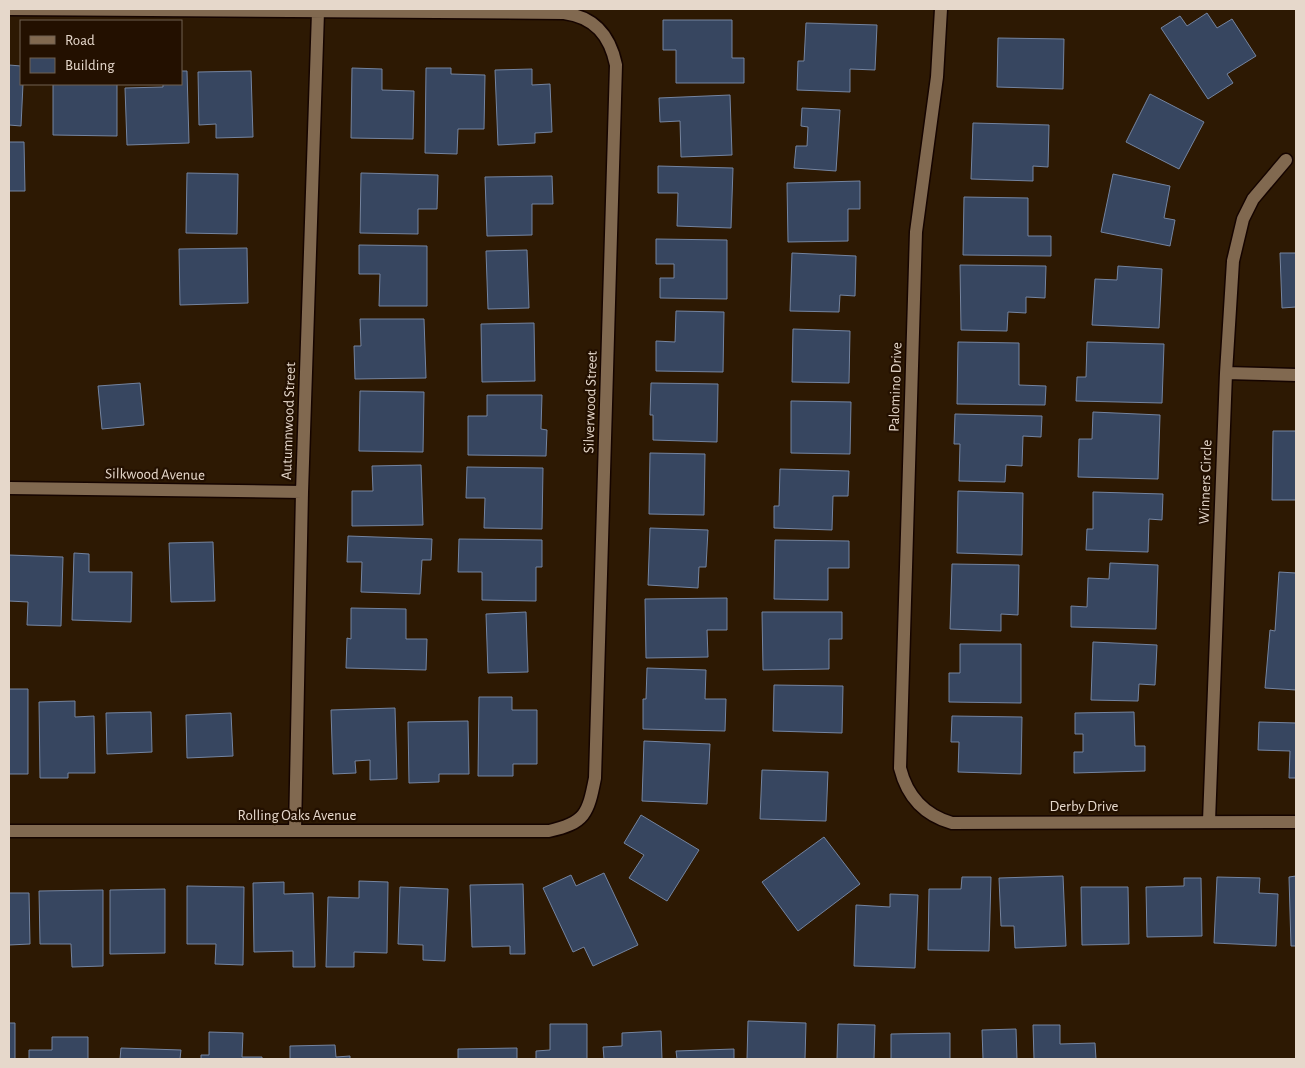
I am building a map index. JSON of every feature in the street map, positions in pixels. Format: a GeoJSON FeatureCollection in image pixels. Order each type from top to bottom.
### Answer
{"type":"FeatureCollection","features":[{"type":"Feature","properties":{"kind":"street","name":"Silverwood Street"},"geometry":{"type":"LineString","coordinates":[[9,9],[564,12],[583,17],[593,23],[607,39],[616,65],[595,778],[589,804],[583,817]]}},
{"type":"Feature","properties":{"kind":"street","name":"Palomino Drive"},"geometry":{"type":"LineString","coordinates":[[900,768],[916,232],[937,77],[941,9]]}},
{"type":"Feature","properties":{"kind":"street","name":"Autumnwood Street"},"geometry":{"type":"LineString","coordinates":[[295,831],[302,492],[318,12]]}},
{"type":"Feature","properties":{"kind":"street","name":"Winners Circle"},"geometry":{"type":"LineString","coordinates":[[1209,822],[1230,286],[1236,241],[1243,219],[1253,199],[1286,160]]}},
{"type":"Feature","properties":{"kind":"street"},"geometry":{"type":"LineString","coordinates":[[1226,373],[1296,375]]}},
{"type":"Feature","properties":{"kind":"street","name":"Silkwood Avenue"},"geometry":{"type":"LineString","coordinates":[[9,488],[302,492]]}},
{"type":"Feature","properties":{"kind":"street","name":"Derby Drive"},"geometry":{"type":"LineString","coordinates":[[900,768],[903,781],[917,803],[928,813],[940,820],[952,823],[1296,822]]}},
{"type":"Feature","properties":{"kind":"street","name":"Rolling Oaks Avenue"},"geometry":{"type":"LineString","coordinates":[[9,831],[548,832],[572,824],[583,817]]}},
{"type":"Feature","properties":{"kind":"building"},"geometry":{"type":"Polygon","coordinates":[[[1207,13],[1217,28],[1232,19],[1256,56],[1227,74],[1233,83],[1208,99],[1161,28],[1180,16],[1187,26],[1207,13]]]}},
{"type":"Feature","properties":{"kind":"building"},"geometry":{"type":"Polygon","coordinates":[[[663,20],[732,20],[732,58],[744,58],[744,83],[676,83],[676,50],[663,50],[663,20]]]}},
{"type":"Feature","properties":{"kind":"building"},"geometry":{"type":"Polygon","coordinates":[[[806,23],[877,25],[875,70],[850,69],[850,92],[797,90],[798,61],[804,61],[806,23]]]}},
{"type":"Feature","properties":{"kind":"building"},"geometry":{"type":"Polygon","coordinates":[[[998,38],[1064,39],[1063,89],[997,87],[998,38]]]}},
{"type":"Feature","properties":{"kind":"building"},"geometry":{"type":"Polygon","coordinates":[[[9,65],[20,66],[20,85],[23,85],[21,126],[9,125],[9,65]]]}},
{"type":"Feature","properties":{"kind":"building"},"geometry":{"type":"Polygon","coordinates":[[[352,68],[382,69],[382,90],[414,91],[413,139],[351,138],[352,68]]]}},
{"type":"Feature","properties":{"kind":"building"},"geometry":{"type":"Polygon","coordinates":[[[426,68],[451,68],[451,74],[485,75],[484,129],[458,129],[457,154],[425,153],[426,68]]]}},
{"type":"Feature","properties":{"kind":"building"},"geometry":{"type":"Polygon","coordinates":[[[532,69],[532,85],[550,84],[552,132],[535,133],[535,143],[498,145],[495,70],[532,69]]]}},
{"type":"Feature","properties":{"kind":"building"},"geometry":{"type":"Polygon","coordinates":[[[182,71],[187,71],[189,143],[127,145],[125,88],[163,87],[163,85],[182,85],[182,71]]]}},
{"type":"Feature","properties":{"kind":"building"},"geometry":{"type":"Polygon","coordinates":[[[251,71],[253,137],[216,138],[216,124],[199,125],[198,72],[251,71]]]}},
{"type":"Feature","properties":{"kind":"building"},"geometry":{"type":"Polygon","coordinates":[[[53,85],[117,85],[117,136],[53,135],[53,85]]]}},
{"type":"Feature","properties":{"kind":"building"},"geometry":{"type":"Polygon","coordinates":[[[1150,94],[1204,122],[1179,169],[1126,142],[1150,94]]]}},
{"type":"Feature","properties":{"kind":"building"},"geometry":{"type":"Polygon","coordinates":[[[730,95],[732,155],[681,157],[680,121],[660,122],[659,98],[730,95]]]}},
{"type":"Feature","properties":{"kind":"building"},"geometry":{"type":"Polygon","coordinates":[[[802,108],[840,110],[836,171],[794,168],[796,146],[807,146],[808,127],[801,126],[802,108]]]}},
{"type":"Feature","properties":{"kind":"building"},"geometry":{"type":"Polygon","coordinates":[[[973,123],[1049,125],[1048,167],[1033,166],[1033,181],[971,179],[973,123]]]}},
{"type":"Feature","properties":{"kind":"building"},"geometry":{"type":"Polygon","coordinates":[[[9,142],[24,142],[25,191],[9,191],[9,142]]]}},
{"type":"Feature","properties":{"kind":"building"},"geometry":{"type":"Polygon","coordinates":[[[658,166],[733,168],[731,228],[677,226],[678,193],[658,193],[658,166]]]}},
{"type":"Feature","properties":{"kind":"building"},"geometry":{"type":"Polygon","coordinates":[[[187,173],[238,174],[237,234],[186,233],[187,173]]]}},
{"type":"Feature","properties":{"kind":"building"},"geometry":{"type":"Polygon","coordinates":[[[361,173],[438,175],[437,209],[418,209],[418,234],[360,233],[361,173]]]}},
{"type":"Feature","properties":{"kind":"building"},"geometry":{"type":"Polygon","coordinates":[[[1113,174],[1170,186],[1164,218],[1175,220],[1170,246],[1101,232],[1113,174]]]}},
{"type":"Feature","properties":{"kind":"building"},"geometry":{"type":"Polygon","coordinates":[[[552,176],[553,204],[532,204],[532,235],[487,236],[485,177],[552,176]]]}},
{"type":"Feature","properties":{"kind":"building"},"geometry":{"type":"Polygon","coordinates":[[[860,181],[860,209],[848,209],[848,241],[788,242],[787,183],[860,181]]]}},
{"type":"Feature","properties":{"kind":"building"},"geometry":{"type":"Polygon","coordinates":[[[964,197],[1028,198],[1028,236],[1051,236],[1051,256],[963,255],[964,197]]]}},
{"type":"Feature","properties":{"kind":"building"},"geometry":{"type":"Polygon","coordinates":[[[656,239],[727,240],[727,299],[660,298],[660,278],[674,278],[674,264],[656,264],[656,239]]]}},
{"type":"Feature","properties":{"kind":"building"},"geometry":{"type":"Polygon","coordinates":[[[359,245],[427,246],[427,306],[379,306],[380,274],[359,274],[359,245]]]}},
{"type":"Feature","properties":{"kind":"building"},"geometry":{"type":"Polygon","coordinates":[[[247,248],[248,303],[180,305],[179,249],[247,248]]]}},
{"type":"Feature","properties":{"kind":"building"},"geometry":{"type":"Polygon","coordinates":[[[527,250],[529,308],[488,309],[486,251],[527,250]]]}},
{"type":"Feature","properties":{"kind":"building"},"geometry":{"type":"Polygon","coordinates":[[[792,253],[856,256],[855,296],[840,295],[839,312],[790,311],[792,253]]]}},
{"type":"Feature","properties":{"kind":"building"},"geometry":{"type":"Polygon","coordinates":[[[1280,253],[1296,253],[1296,307],[1282,308],[1280,253]]]}},
{"type":"Feature","properties":{"kind":"building"},"geometry":{"type":"Polygon","coordinates":[[[960,265],[1046,266],[1045,298],[1026,297],[1026,313],[1008,312],[1007,331],[961,330],[960,265]]]}},
{"type":"Feature","properties":{"kind":"building"},"geometry":{"type":"Polygon","coordinates":[[[1118,266],[1162,269],[1159,328],[1092,325],[1095,279],[1117,280],[1118,266]]]}},
{"type":"Feature","properties":{"kind":"building"},"geometry":{"type":"Polygon","coordinates":[[[676,311],[724,312],[723,372],[656,371],[656,341],[675,342],[676,311]]]}},
{"type":"Feature","properties":{"kind":"building"},"geometry":{"type":"Polygon","coordinates":[[[360,319],[424,319],[426,378],[355,379],[354,346],[361,346],[360,319]]]}},
{"type":"Feature","properties":{"kind":"building"},"geometry":{"type":"Polygon","coordinates":[[[534,323],[535,381],[482,382],[481,324],[534,323]]]}},
{"type":"Feature","properties":{"kind":"building"},"geometry":{"type":"Polygon","coordinates":[[[793,329],[850,331],[849,383],[792,382],[793,329]]]}},
{"type":"Feature","properties":{"kind":"building"},"geometry":{"type":"Polygon","coordinates":[[[958,342],[1019,343],[1019,385],[1046,386],[1045,405],[957,404],[958,342]]]}},
{"type":"Feature","properties":{"kind":"building"},"geometry":{"type":"Polygon","coordinates":[[[1087,342],[1164,344],[1162,403],[1076,401],[1077,377],[1086,377],[1087,342]]]}},
{"type":"Feature","properties":{"kind":"building"},"geometry":{"type":"Polygon","coordinates":[[[140,383],[144,425],[102,429],[98,386],[140,383]]]}},
{"type":"Feature","properties":{"kind":"building"},"geometry":{"type":"Polygon","coordinates":[[[651,383],[718,384],[717,442],[653,440],[653,415],[650,415],[651,383]]]}},
{"type":"Feature","properties":{"kind":"building"},"geometry":{"type":"Polygon","coordinates":[[[360,391],[424,392],[423,452],[359,451],[360,391]]]}},
{"type":"Feature","properties":{"kind":"building"},"geometry":{"type":"Polygon","coordinates":[[[487,395],[542,395],[541,429],[547,430],[546,456],[468,455],[468,416],[487,416],[487,395]]]}},
{"type":"Feature","properties":{"kind":"building"},"geometry":{"type":"Polygon","coordinates":[[[791,401],[851,402],[850,454],[791,453],[791,401]]]}},
{"type":"Feature","properties":{"kind":"building"},"geometry":{"type":"Polygon","coordinates":[[[1093,412],[1160,415],[1158,479],[1078,477],[1079,439],[1092,439],[1093,412]]]}},
{"type":"Feature","properties":{"kind":"building"},"geometry":{"type":"Polygon","coordinates":[[[955,414],[1042,416],[1041,437],[1023,436],[1022,466],[1006,465],[1005,482],[959,481],[960,444],[954,444],[955,414]]]}},
{"type":"Feature","properties":{"kind":"building"},"geometry":{"type":"Polygon","coordinates":[[[1273,431],[1296,431],[1296,500],[1272,500],[1273,431]]]}},
{"type":"Feature","properties":{"kind":"building"},"geometry":{"type":"Polygon","coordinates":[[[650,453],[705,454],[704,515],[649,514],[650,453]]]}},
{"type":"Feature","properties":{"kind":"building"},"geometry":{"type":"Polygon","coordinates":[[[421,465],[423,525],[352,526],[352,491],[373,491],[372,466],[421,465]]]}},
{"type":"Feature","properties":{"kind":"building"},"geometry":{"type":"Polygon","coordinates":[[[467,467],[543,468],[542,529],[484,528],[485,498],[466,498],[467,467]]]}},
{"type":"Feature","properties":{"kind":"building"},"geometry":{"type":"Polygon","coordinates":[[[780,469],[849,471],[848,496],[833,496],[832,530],[774,528],[774,506],[779,506],[780,469]]]}},
{"type":"Feature","properties":{"kind":"building"},"geometry":{"type":"Polygon","coordinates":[[[958,491],[1023,493],[1022,555],[957,553],[958,491]]]}},
{"type":"Feature","properties":{"kind":"building"},"geometry":{"type":"Polygon","coordinates":[[[1093,492],[1163,494],[1162,520],[1149,519],[1148,552],[1086,550],[1087,529],[1093,529],[1093,492]]]}},
{"type":"Feature","properties":{"kind":"building"},"geometry":{"type":"Polygon","coordinates":[[[650,528],[708,530],[706,567],[699,567],[698,588],[648,585],[650,528]]]}},
{"type":"Feature","properties":{"kind":"building"},"geometry":{"type":"Polygon","coordinates":[[[348,536],[432,539],[431,560],[422,560],[420,594],[361,592],[362,562],[347,562],[348,536]]]}},
{"type":"Feature","properties":{"kind":"building"},"geometry":{"type":"Polygon","coordinates":[[[459,539],[542,540],[542,567],[536,567],[536,601],[482,600],[482,572],[458,572],[459,539]]]}},
{"type":"Feature","properties":{"kind":"building"},"geometry":{"type":"Polygon","coordinates":[[[775,540],[849,541],[849,568],[828,568],[828,600],[774,599],[775,540]]]}},
{"type":"Feature","properties":{"kind":"building"},"geometry":{"type":"Polygon","coordinates":[[[213,542],[215,601],[171,602],[169,543],[213,542]]]}},
{"type":"Feature","properties":{"kind":"building"},"geometry":{"type":"Polygon","coordinates":[[[74,553],[89,554],[89,572],[132,572],[131,622],[72,620],[74,553]]]}},
{"type":"Feature","properties":{"kind":"building"},"geometry":{"type":"Polygon","coordinates":[[[9,555],[63,557],[61,626],[27,625],[28,602],[9,601],[9,555]]]}},
{"type":"Feature","properties":{"kind":"building"},"geometry":{"type":"Polygon","coordinates":[[[1110,563],[1158,565],[1156,629],[1071,627],[1071,606],[1087,607],[1088,578],[1109,579],[1110,563]]]}},
{"type":"Feature","properties":{"kind":"building"},"geometry":{"type":"Polygon","coordinates":[[[952,564],[1019,565],[1018,615],[1001,614],[1001,631],[950,629],[952,564]]]}},
{"type":"Feature","properties":{"kind":"building"},"geometry":{"type":"Polygon","coordinates":[[[1279,572],[1296,573],[1296,690],[1265,688],[1270,630],[1275,631],[1279,572]]]}},
{"type":"Feature","properties":{"kind":"building"},"geometry":{"type":"Polygon","coordinates":[[[727,598],[727,630],[707,630],[708,657],[646,658],[645,599],[727,598]]]}},
{"type":"Feature","properties":{"kind":"building"},"geometry":{"type":"Polygon","coordinates":[[[351,608],[406,609],[406,639],[427,639],[426,670],[346,668],[347,638],[351,639],[351,608]]]}},
{"type":"Feature","properties":{"kind":"building"},"geometry":{"type":"Polygon","coordinates":[[[526,612],[528,672],[488,673],[486,614],[526,612]]]}},
{"type":"Feature","properties":{"kind":"building"},"geometry":{"type":"Polygon","coordinates":[[[762,612],[842,612],[842,639],[829,639],[829,669],[763,670],[762,612]]]}},
{"type":"Feature","properties":{"kind":"building"},"geometry":{"type":"Polygon","coordinates":[[[1093,642],[1157,645],[1155,685],[1139,684],[1138,701],[1091,700],[1093,642]]]}},
{"type":"Feature","properties":{"kind":"building"},"geometry":{"type":"Polygon","coordinates":[[[960,644],[1021,644],[1021,703],[949,702],[949,673],[960,673],[960,644]]]}},
{"type":"Feature","properties":{"kind":"building"},"geometry":{"type":"Polygon","coordinates":[[[647,668],[706,670],[705,699],[726,699],[725,731],[643,729],[643,699],[646,699],[647,668]]]}},
{"type":"Feature","properties":{"kind":"building"},"geometry":{"type":"Polygon","coordinates":[[[774,685],[843,686],[842,733],[773,731],[774,685]]]}},
{"type":"Feature","properties":{"kind":"building"},"geometry":{"type":"Polygon","coordinates":[[[9,689],[28,689],[28,774],[9,774],[9,689]]]}},
{"type":"Feature","properties":{"kind":"building"},"geometry":{"type":"Polygon","coordinates":[[[479,697],[512,697],[512,710],[537,710],[537,764],[513,764],[513,776],[478,776],[479,697]]]}},
{"type":"Feature","properties":{"kind":"building"},"geometry":{"type":"Polygon","coordinates":[[[75,701],[75,717],[94,716],[95,773],[68,773],[68,778],[40,778],[39,702],[75,701]]]}},
{"type":"Feature","properties":{"kind":"building"},"geometry":{"type":"Polygon","coordinates":[[[395,708],[397,779],[370,780],[370,760],[355,761],[356,773],[333,774],[331,710],[395,708]]]}},
{"type":"Feature","properties":{"kind":"building"},"geometry":{"type":"Polygon","coordinates":[[[151,712],[152,752],[107,754],[106,713],[151,712]]]}},
{"type":"Feature","properties":{"kind":"building"},"geometry":{"type":"Polygon","coordinates":[[[1134,712],[1135,746],[1145,746],[1145,771],[1074,773],[1074,752],[1083,752],[1083,734],[1075,734],[1075,713],[1134,712]]]}},
{"type":"Feature","properties":{"kind":"building"},"geometry":{"type":"Polygon","coordinates":[[[231,713],[233,756],[187,758],[186,715],[231,713]]]}},
{"type":"Feature","properties":{"kind":"building"},"geometry":{"type":"Polygon","coordinates":[[[952,716],[1022,717],[1021,774],[958,772],[959,742],[951,742],[952,716]]]}},
{"type":"Feature","properties":{"kind":"building"},"geometry":{"type":"Polygon","coordinates":[[[468,721],[469,774],[439,774],[439,782],[409,783],[408,722],[468,721]]]}},
{"type":"Feature","properties":{"kind":"building"},"geometry":{"type":"Polygon","coordinates":[[[1259,722],[1296,723],[1296,778],[1289,778],[1290,751],[1258,750],[1259,722]]]}},
{"type":"Feature","properties":{"kind":"building"},"geometry":{"type":"Polygon","coordinates":[[[644,741],[710,744],[707,804],[642,801],[644,741]]]}},
{"type":"Feature","properties":{"kind":"building"},"geometry":{"type":"Polygon","coordinates":[[[762,770],[828,772],[826,821],[760,819],[762,770]]]}},
{"type":"Feature","properties":{"kind":"building"},"geometry":{"type":"Polygon","coordinates":[[[641,815],[699,850],[667,901],[629,878],[644,855],[624,843],[641,815]]]}},
{"type":"Feature","properties":{"kind":"building"},"geometry":{"type":"Polygon","coordinates":[[[824,837],[860,884],[798,931],[762,882],[824,837]]]}},
{"type":"Feature","properties":{"kind":"building"},"geometry":{"type":"Polygon","coordinates":[[[604,873],[638,945],[593,966],[584,947],[573,952],[543,888],[571,875],[576,886],[604,873]]]}},
{"type":"Feature","properties":{"kind":"building"},"geometry":{"type":"Polygon","coordinates":[[[1063,876],[1066,946],[1015,948],[1014,926],[1001,926],[999,878],[1063,876]]]}},
{"type":"Feature","properties":{"kind":"building"},"geometry":{"type":"Polygon","coordinates":[[[1296,876],[1296,946],[1291,946],[1289,877],[1296,876]]]}},
{"type":"Feature","properties":{"kind":"building"},"geometry":{"type":"Polygon","coordinates":[[[962,877],[991,877],[989,951],[928,950],[929,889],[961,889],[962,877]]]}},
{"type":"Feature","properties":{"kind":"building"},"geometry":{"type":"Polygon","coordinates":[[[1217,877],[1260,878],[1259,893],[1278,894],[1276,946],[1214,943],[1217,877]]]}},
{"type":"Feature","properties":{"kind":"building"},"geometry":{"type":"Polygon","coordinates":[[[1184,878],[1201,878],[1202,936],[1147,937],[1146,887],[1184,886],[1184,878]]]}},
{"type":"Feature","properties":{"kind":"building"},"geometry":{"type":"Polygon","coordinates":[[[359,881],[388,882],[387,953],[354,952],[354,967],[326,967],[328,897],[359,898],[359,881]]]}},
{"type":"Feature","properties":{"kind":"building"},"geometry":{"type":"Polygon","coordinates":[[[284,882],[284,894],[313,893],[315,967],[293,967],[293,951],[254,952],[253,883],[284,882]]]}},
{"type":"Feature","properties":{"kind":"building"},"geometry":{"type":"Polygon","coordinates":[[[523,884],[525,954],[510,954],[510,946],[472,947],[470,885],[523,884]]]}},
{"type":"Feature","properties":{"kind":"building"},"geometry":{"type":"Polygon","coordinates":[[[187,886],[244,887],[243,965],[215,964],[216,944],[187,944],[187,886]]]}},
{"type":"Feature","properties":{"kind":"building"},"geometry":{"type":"Polygon","coordinates":[[[400,887],[448,889],[445,961],[423,960],[423,945],[398,944],[400,887]]]}},
{"type":"Feature","properties":{"kind":"building"},"geometry":{"type":"Polygon","coordinates":[[[1081,887],[1128,887],[1129,944],[1082,945],[1081,887]]]}},
{"type":"Feature","properties":{"kind":"building"},"geometry":{"type":"Polygon","coordinates":[[[165,889],[165,953],[110,954],[110,890],[165,889]]]}},
{"type":"Feature","properties":{"kind":"building"},"geometry":{"type":"Polygon","coordinates":[[[103,890],[103,966],[72,967],[71,944],[40,944],[39,891],[103,890]]]}},
{"type":"Feature","properties":{"kind":"building"},"geometry":{"type":"Polygon","coordinates":[[[9,893],[29,893],[30,944],[9,945],[9,893]]]}},
{"type":"Feature","properties":{"kind":"building"},"geometry":{"type":"Polygon","coordinates":[[[890,894],[918,895],[915,968],[854,966],[856,905],[890,907],[890,894]]]}},
{"type":"Feature","properties":{"kind":"building"},"geometry":{"type":"Polygon","coordinates":[[[748,1021],[806,1023],[805,1059],[747,1059],[748,1021]]]}},
{"type":"Feature","properties":{"kind":"building"},"geometry":{"type":"Polygon","coordinates":[[[9,1023],[15,1023],[15,1059],[9,1059],[9,1023]]]}},
{"type":"Feature","properties":{"kind":"building"},"geometry":{"type":"Polygon","coordinates":[[[550,1024],[587,1024],[587,1059],[536,1059],[536,1051],[550,1050],[550,1024]]]}},
{"type":"Feature","properties":{"kind":"building"},"geometry":{"type":"Polygon","coordinates":[[[838,1024],[875,1025],[874,1059],[837,1059],[838,1024]]]}},
{"type":"Feature","properties":{"kind":"building"},"geometry":{"type":"Polygon","coordinates":[[[1033,1025],[1060,1025],[1060,1044],[1095,1043],[1096,1059],[1034,1059],[1033,1025]]]}},
{"type":"Feature","properties":{"kind":"building"},"geometry":{"type":"Polygon","coordinates":[[[1016,1029],[1017,1059],[983,1059],[982,1030],[1016,1029]]]}},
{"type":"Feature","properties":{"kind":"building"},"geometry":{"type":"Polygon","coordinates":[[[661,1031],[662,1059],[604,1059],[603,1047],[622,1046],[622,1033],[661,1031]]]}},
{"type":"Feature","properties":{"kind":"building"},"geometry":{"type":"Polygon","coordinates":[[[209,1032],[243,1033],[242,1057],[262,1057],[262,1059],[201,1059],[201,1055],[209,1055],[209,1032]]]}},
{"type":"Feature","properties":{"kind":"building"},"geometry":{"type":"Polygon","coordinates":[[[950,1033],[950,1059],[891,1059],[891,1034],[950,1033]]]}},
{"type":"Feature","properties":{"kind":"building"},"geometry":{"type":"Polygon","coordinates":[[[52,1037],[88,1037],[88,1059],[29,1059],[29,1050],[52,1050],[52,1037]]]}},
{"type":"Feature","properties":{"kind":"building"},"geometry":{"type":"Polygon","coordinates":[[[335,1045],[336,1057],[350,1056],[350,1059],[290,1059],[290,1046],[335,1045]]]}},
{"type":"Feature","properties":{"kind":"building"},"geometry":{"type":"Polygon","coordinates":[[[121,1048],[181,1050],[180,1059],[120,1059],[121,1048]]]}},
{"type":"Feature","properties":{"kind":"building"},"geometry":{"type":"Polygon","coordinates":[[[517,1048],[517,1059],[458,1059],[458,1049],[517,1048]]]}},
{"type":"Feature","properties":{"kind":"building"},"geometry":{"type":"Polygon","coordinates":[[[734,1049],[734,1059],[677,1059],[676,1051],[734,1049]]]}}]}
